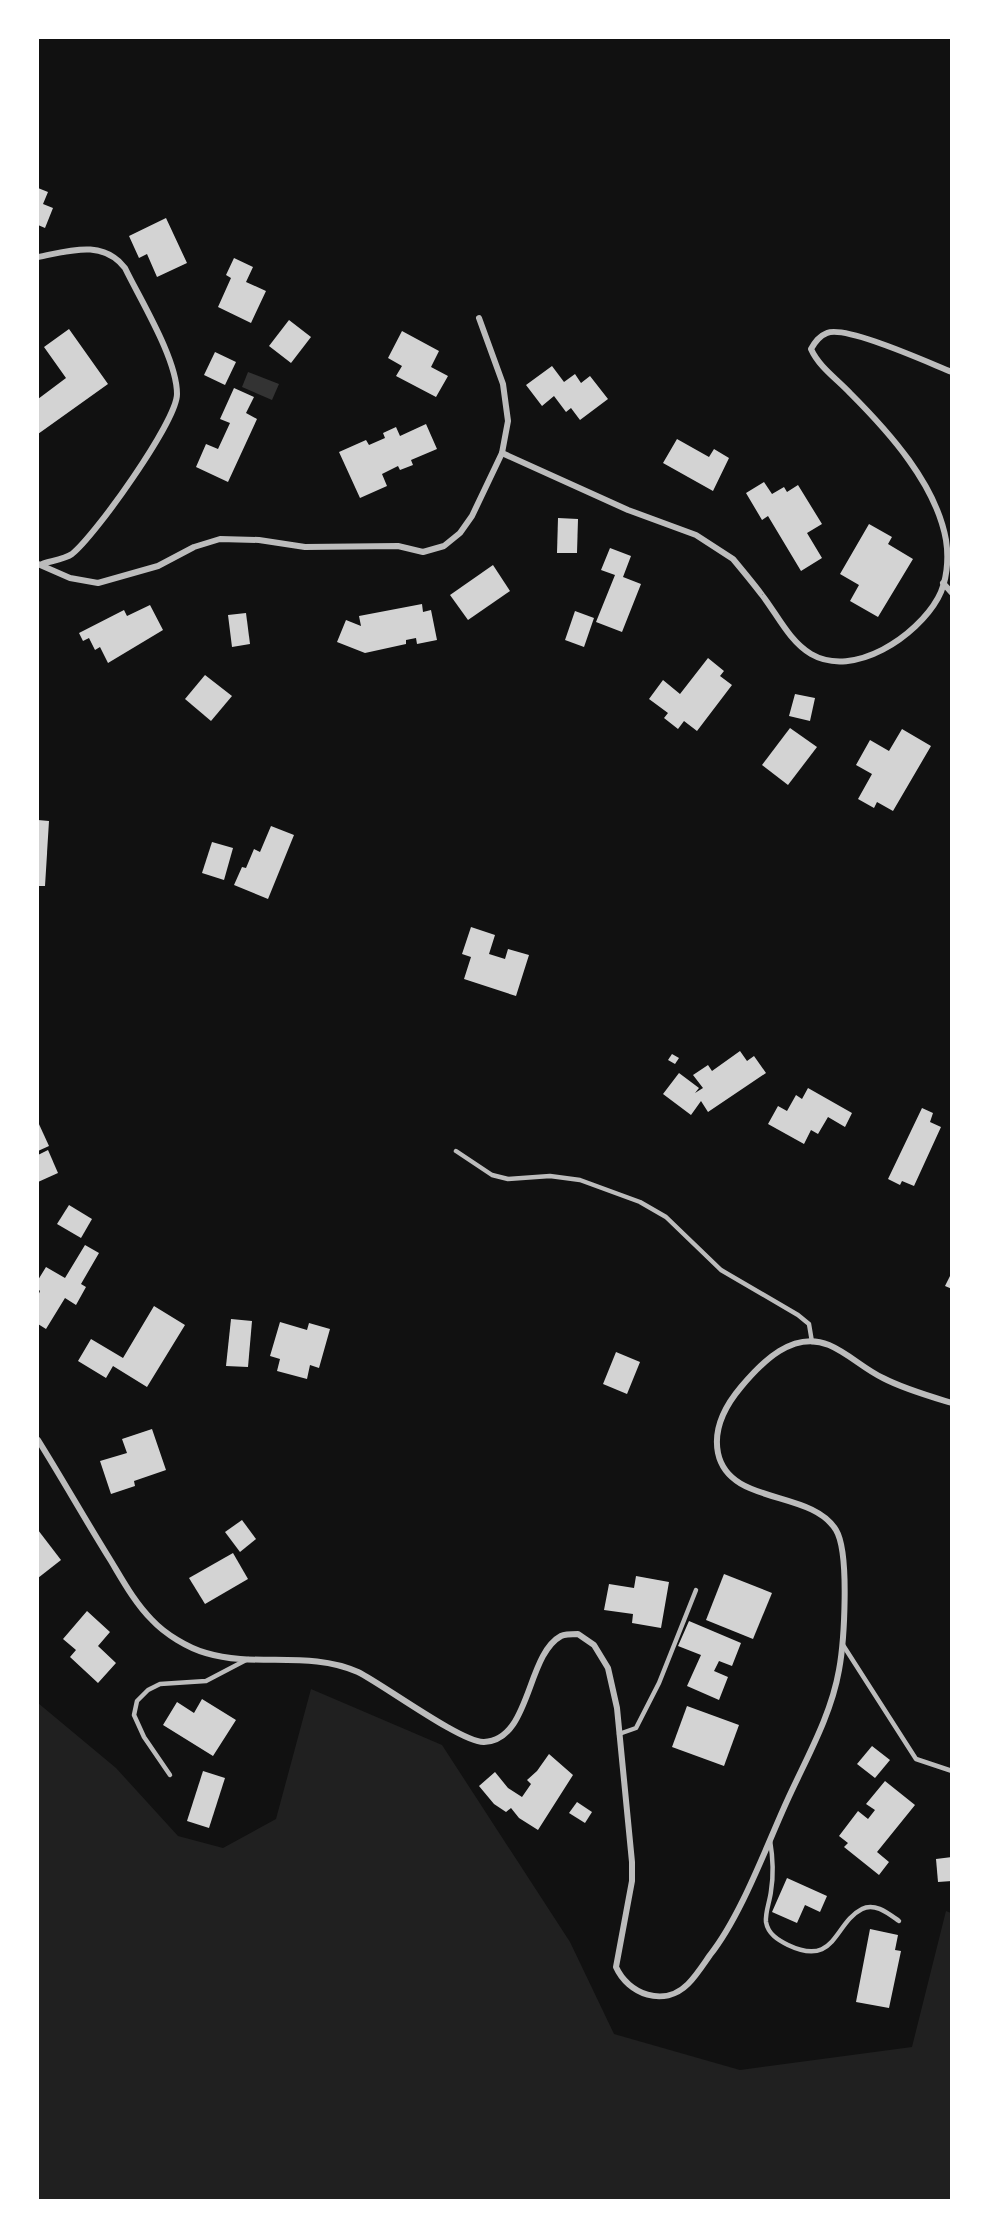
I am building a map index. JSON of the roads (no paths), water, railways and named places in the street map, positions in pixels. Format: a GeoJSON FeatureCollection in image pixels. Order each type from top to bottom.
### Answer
{"type":"FeatureCollection","features":[{"type":"Feature","properties":{"kind":"street"},"geometry":{"type":"LineString","coordinates":[[38,257],[68,251],[99,250],[116,256],[125,268],[170,362],[177,397],[167,424],[140,467],[93,529],[71,555],[39,564]]}},
{"type":"Feature","properties":{"kind":"street"},"geometry":{"type":"LineString","coordinates":[[39,564],[70,578],[98,583],[158,566],[194,547],[220,539],[259,540],[305,547],[398,546],[423,552],[444,546],[460,533],[472,516],[502,453],[508,421],[503,384],[479,318]]}},
{"type":"Feature","properties":{"kind":"street"},"geometry":{"type":"LineString","coordinates":[[502,453],[628,510],[696,535],[721,549],[748,577],[790,635],[811,654],[841,662],[862,659],[897,640],[927,615],[939,597],[947,568],[946,540],[925,486],[885,432],[815,359],[811,350],[816,340],[828,332],[840,332],[951,372]]}},
{"type":"Feature","properties":{"kind":"street"},"geometry":{"type":"LineString","coordinates":[[943,583],[951,593]]}},
{"type":"Feature","properties":{"kind":"street"},"geometry":{"type":"LineString","coordinates":[[38,1440],[138,1605],[153,1622],[169,1634],[206,1653],[248,1659],[282,1658],[334,1662],[384,1686],[459,1735],[483,1742],[496,1738],[511,1727],[548,1647],[561,1636],[578,1634],[594,1645],[608,1668],[619,1734],[632,1881],[616,1966],[621,1978],[632,1989],[658,1997],[673,1995],[687,1985],[718,1946],[830,1706],[840,1670],[845,1571],[837,1530],[813,1511],[738,1481],[719,1457],[716,1438],[719,1421],[738,1391],[757,1369],[789,1345],[812,1342],[828,1345],[884,1379],[951,1403]]}},
{"type":"Feature","properties":{"kind":"lane"},"geometry":{"type":"LineString","coordinates":[[456,1151],[492,1175],[508,1179],[550,1176],[580,1180],[640,1202],[666,1217],[721,1270],[798,1315],[809,1324],[812,1342]]}},
{"type":"Feature","properties":{"kind":"lane"},"geometry":{"type":"LineString","coordinates":[[619,1734],[636,1728],[659,1683],[696,1590]]}},
{"type":"Feature","properties":{"kind":"lane"},"geometry":{"type":"LineString","coordinates":[[841,1642],[916,1759],[951,1771]]}},
{"type":"Feature","properties":{"kind":"lane"},"geometry":{"type":"LineString","coordinates":[[170,1775],[144,1737],[134,1715],[137,1701],[148,1690],[160,1684],[207,1681],[248,1659]]}},
{"type":"Feature","properties":{"kind":"lane"},"geometry":{"type":"LineString","coordinates":[[770,1838],[773,1874],[766,1920],[768,1929],[782,1942],[805,1950],[824,1947],[861,1909],[871,1907],[882,1910],[899,1921]]}}]}
